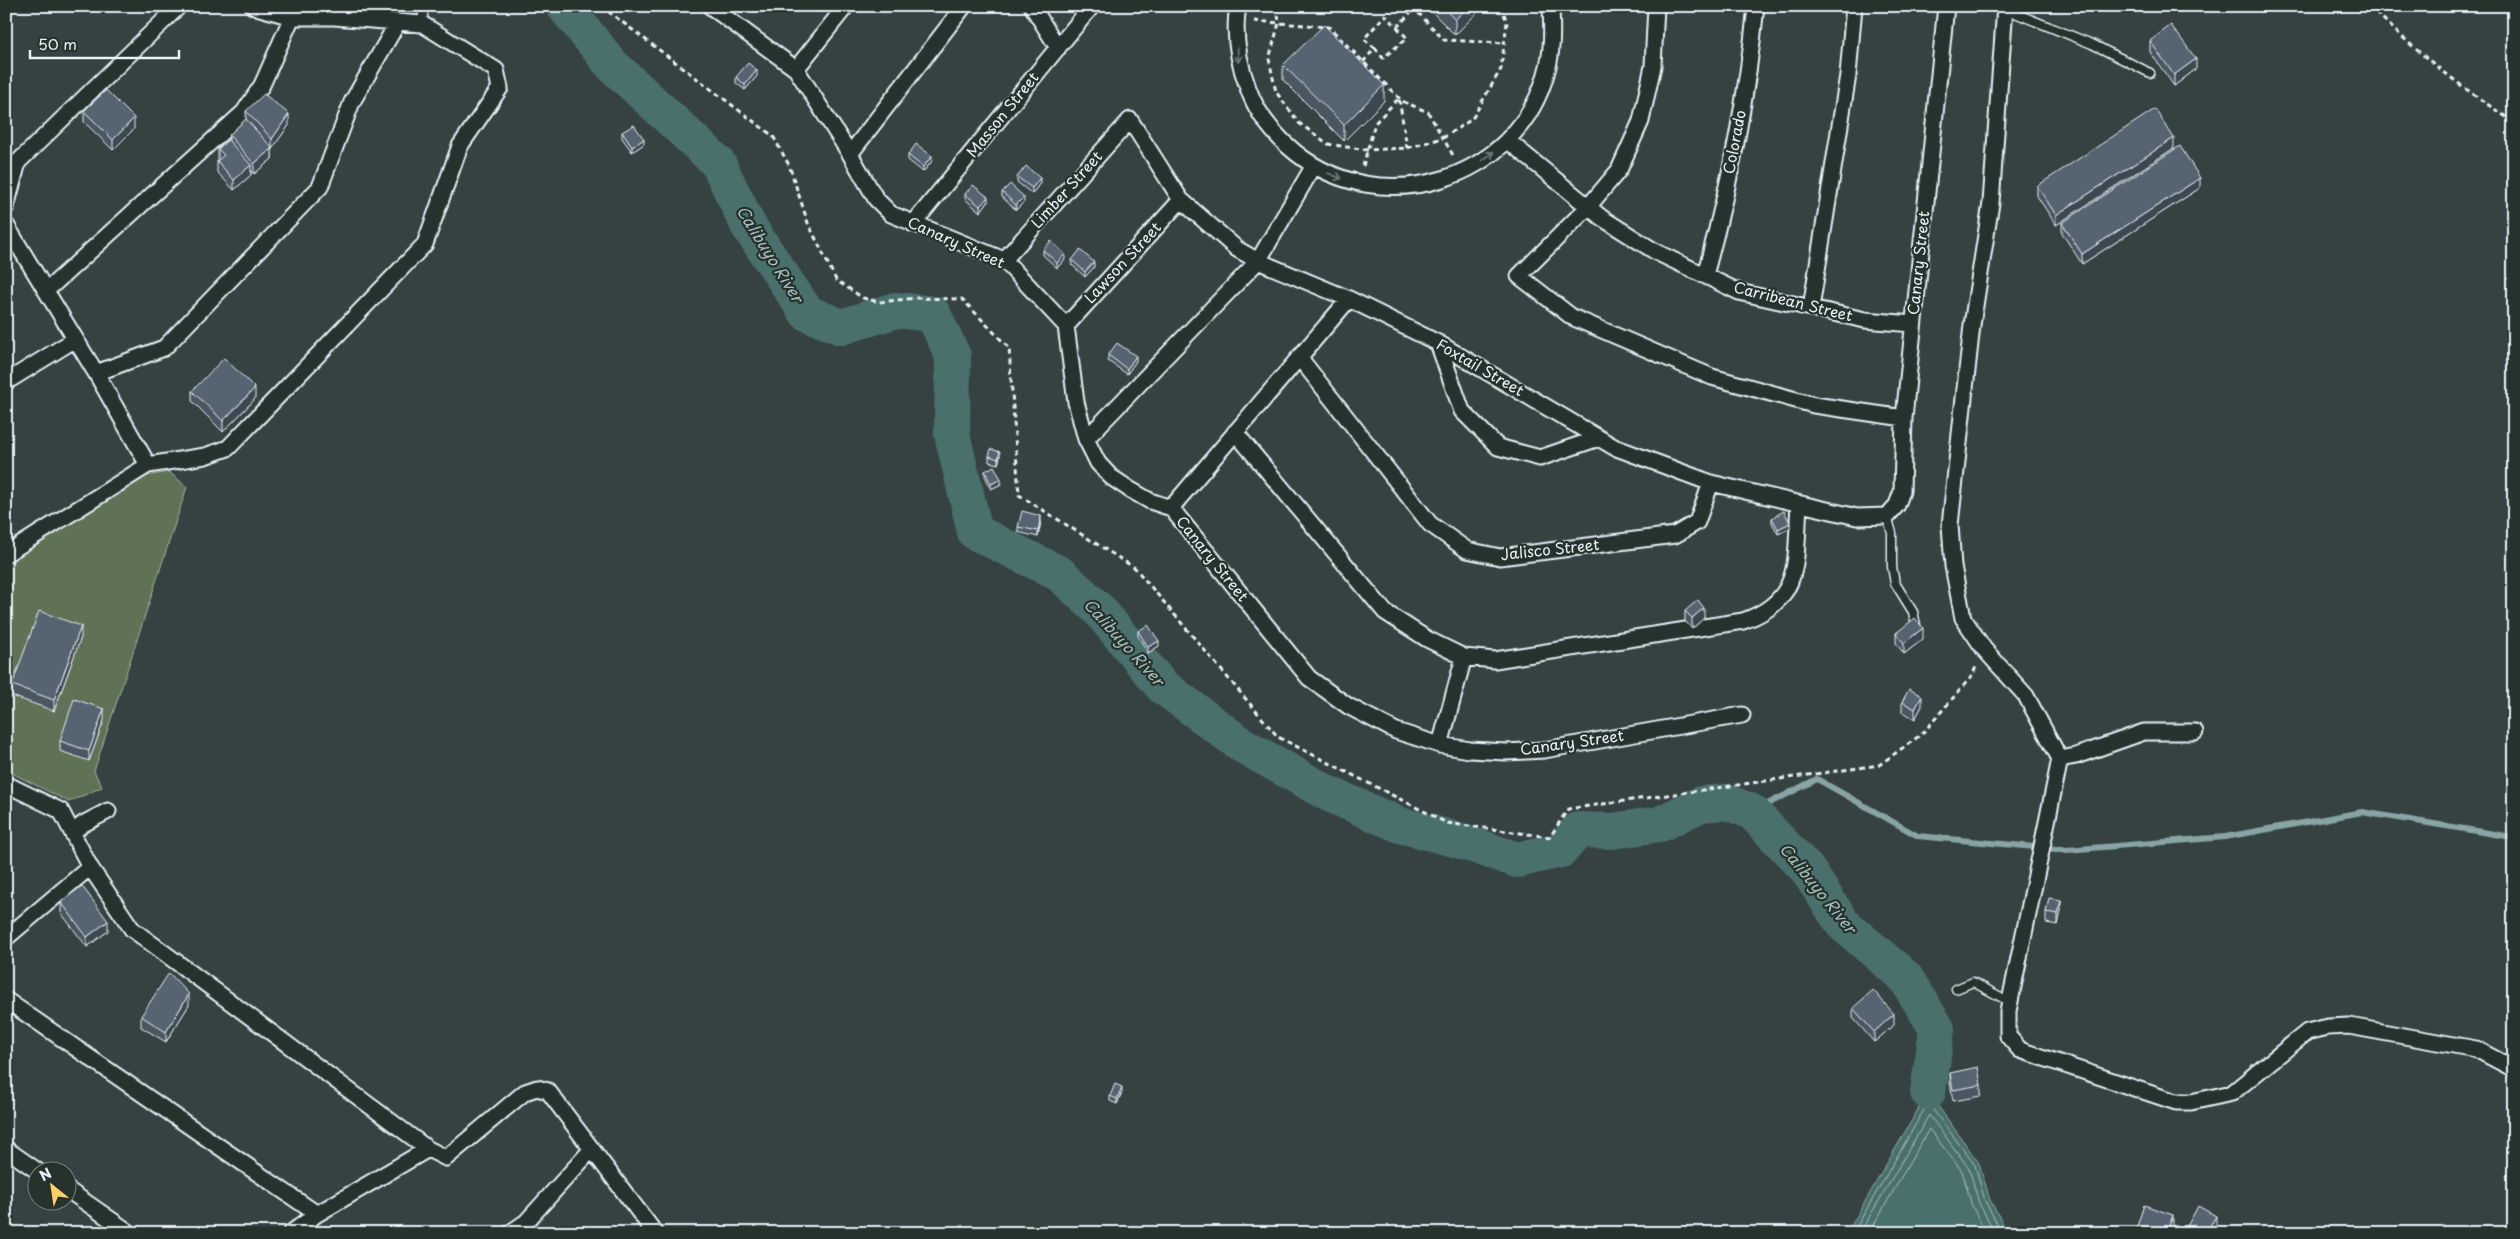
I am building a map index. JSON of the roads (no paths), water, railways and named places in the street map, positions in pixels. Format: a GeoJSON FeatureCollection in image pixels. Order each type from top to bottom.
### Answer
{"type":"FeatureCollection","features":[{"type":"Feature","properties":{"kind":"street"},"geometry":{"type":"LineString","coordinates":[[6,207],[18,162],[178,6]]}},
{"type":"Feature","properties":{"kind":"street"},"geometry":{"type":"LineString","coordinates":[[6,554],[148,466],[205,456],[228,448],[424,244],[460,146],[500,88],[496,70],[422,24],[334,17],[292,17],[253,6]]}},
{"type":"Feature","properties":{"kind":"street"},"geometry":{"type":"LineString","coordinates":[[796,69],[846,6]]}},
{"type":"Feature","properties":{"kind":"street"},"geometry":{"type":"LineString","coordinates":[[850,154],[964,6]]}},
{"type":"Feature","properties":{"kind":"street"},"geometry":{"type":"LineString","coordinates":[[1032,6],[1058,48]]}},
{"type":"Feature","properties":{"kind":"street","name":"Masson Street"},"geometry":{"type":"LineString","coordinates":[[913,224],[1092,6]]}},
{"type":"Feature","properties":{"kind":"street"},"geometry":{"type":"LineString","coordinates":[[1237,13],[1239,63],[1254,104],[1279,139],[1314,166],[1336,177],[1359,184],[1402,187],[1428,184],[1460,173],[1485,159],[1508,140],[1531,109],[1546,74],[1553,37],[1551,6]]}},
{"type":"Feature","properties":{"kind":"street"},"geometry":{"type":"LineString","coordinates":[[1656,6],[1653,66],[1641,121],[1619,170],[1588,207],[1519,276],[1572,317],[1712,377],[1814,404],[1904,418]]}},
{"type":"Feature","properties":{"kind":"street","name":"Colorado"},"geometry":{"type":"LineString","coordinates":[[1705,275],[1721,218],[1751,60],[1756,6]]}},
{"type":"Feature","properties":{"kind":"street"},"geometry":{"type":"LineString","coordinates":[[1810,308],[1848,75],[1854,6]]}},
{"type":"Feature","properties":{"kind":"street","name":"Canary Street"},"geometry":{"type":"LineString","coordinates":[[1887,516],[1898,505],[1902,491],[1904,418],[1946,6]]}},
{"type":"Feature","properties":{"kind":"street","name":"Canary Street"},"geometry":{"type":"LineString","coordinates":[[717,8],[796,69],[876,199],[891,214],[1004,260],[1066,326],[1076,402],[1086,439],[1098,463],[1111,477],[1150,501],[1171,508],[1309,678],[1348,706],[1396,731],[1440,745],[1470,750],[1544,750],[1742,715]]}},
{"type":"Feature","properties":{"kind":"street"},"geometry":{"type":"LineString","coordinates":[[2005,8],[1991,203],[1972,326],[1950,525],[1953,566],[1960,608],[1972,634],[2026,696],[2060,764],[2010,1002],[2008,1036],[2020,1050],[2176,1102],[2191,1102],[2232,1093],[2307,1032],[2328,1027],[2349,1026],[2476,1049],[2514,1069]]}},
{"type":"Feature","properties":{"kind":"street"},"geometry":{"type":"LineString","coordinates":[[46,291],[244,112],[262,85],[292,17]]}},
{"type":"Feature","properties":{"kind":"street"},"geometry":{"type":"LineString","coordinates":[[96,374],[164,348],[320,187],[352,102],[398,22]]}},
{"type":"Feature","properties":{"kind":"street","name":"Foxtail Street"},"geometry":{"type":"LineString","coordinates":[[1130,120],[1181,200],[1218,234],[1258,260],[1349,299],[1438,343],[1614,446],[1710,483],[1857,517],[1887,516]]}},
{"type":"Feature","properties":{"kind":"street","name":"Limber Street"},"geometry":{"type":"LineString","coordinates":[[1004,260],[1130,120]]}},
{"type":"Feature","properties":{"kind":"street","name":"Carribean Street"},"geometry":{"type":"LineString","coordinates":[[1508,140],[1588,207],[1656,252],[1739,292],[1865,320],[1913,324]]}},
{"type":"Feature","properties":{"kind":"street"},"geometry":{"type":"LineString","coordinates":[[1086,439],[1258,260],[1314,166]]}},
{"type":"Feature","properties":{"kind":"street","name":"Lawson Street"},"geometry":{"type":"LineString","coordinates":[[1066,326],[1181,200]]}},
{"type":"Feature","properties":{"kind":"street"},"geometry":{"type":"LineString","coordinates":[[6,225],[96,374],[148,466]]}},
{"type":"Feature","properties":{"kind":"street"},"geometry":{"type":"LineString","coordinates":[[1171,508],[1349,299]]}},
{"type":"Feature","properties":{"kind":"street"},"geometry":{"type":"LineString","coordinates":[[6,382],[74,340]]}},
{"type":"Feature","properties":{"kind":"street"},"geometry":{"type":"LineString","coordinates":[[1438,343],[1462,411],[1498,447],[1540,458],[1599,438]]}},
{"type":"Feature","properties":{"kind":"street","name":"Jalisco Street"},"geometry":{"type":"LineString","coordinates":[[1299,357],[1430,524],[1467,550],[1500,557],[1675,534],[1697,522],[1710,483]]}},
{"type":"Feature","properties":{"kind":"street"},"geometry":{"type":"LineString","coordinates":[[1235,432],[1385,612],[1427,639],[1464,656],[1495,660],[1743,621],[1763,614],[1780,600],[1791,584],[1795,566],[1799,504]]}},
{"type":"Feature","properties":{"kind":"street"},"geometry":{"type":"LineString","coordinates":[[1440,745],[1464,656]]}},
{"type":"Feature","properties":{"kind":"street"},"geometry":{"type":"LineString","coordinates":[[2060,764],[2076,756],[2144,732],[2195,732]]}},
{"type":"Feature","properties":{"kind":"street"},"geometry":{"type":"LineString","coordinates":[[6,784],[61,811],[90,867],[132,929],[428,1149],[446,1158],[525,1092],[536,1088],[548,1091],[655,1233]]}},
{"type":"Feature","properties":{"kind":"street"},"geometry":{"type":"LineString","coordinates":[[73,832],[83,824],[108,811]]}},
{"type":"Feature","properties":{"kind":"street"},"geometry":{"type":"LineString","coordinates":[[6,938],[90,867]]}},
{"type":"Feature","properties":{"kind":"street"},"geometry":{"type":"LineString","coordinates":[[6,1000],[317,1214]]}},
{"type":"Feature","properties":{"kind":"street"},"geometry":{"type":"LineString","coordinates":[[6,1149],[28,1164]]}},
{"type":"Feature","properties":{"kind":"street"},"geometry":{"type":"LineString","coordinates":[[291,1233],[317,1214],[428,1149]]}},
{"type":"Feature","properties":{"kind":"street"},"geometry":{"type":"LineString","coordinates":[[510,1233],[526,1222],[592,1149]]}},
{"type":"Feature","properties":{"kind":"street"},"geometry":{"type":"LineString","coordinates":[[78,1197],[130,1233]]}},
{"type":"Feature","properties":{"kind":"lane"},"geometry":{"type":"LineString","coordinates":[[422,24],[424,6]]}},
{"type":"Feature","properties":{"kind":"lane"},"geometry":{"type":"LineString","coordinates":[[2005,8],[2092,44],[2150,73]]}},
{"type":"Feature","properties":{"kind":"lane"},"geometry":{"type":"LineString","coordinates":[[1887,516],[1892,533],[1892,567],[1895,583],[1913,612],[1916,625]]}},
{"type":"Feature","properties":{"kind":"lane"},"geometry":{"type":"LineString","coordinates":[[1956,989],[1972,982],[2010,1002]]}},
{"type":"Feature","properties":{"kind":"water"},"geometry":{"type":"Polygon","coordinates":[[[1928,1092],[1979,1163],[1990,1200],[2008,1233],[1847,1233],[1928,1092]]]}},
{"type":"Feature","properties":{"kind":"waterway","name":"Calibuyo River"},"geometry":{"type":"LineString","coordinates":[[564,6],[612,65],[718,163],[748,225],[807,313],[841,327],[896,310],[933,314],[953,356],[952,434],[975,532],[1060,574],[1099,610],[1162,686],[1242,745],[1329,794],[1400,825],[1458,840],[1517,860],[1561,850],[1578,830],[1612,831],[1660,824],[1701,804],[1727,802],[1752,812],[1806,868],[1843,924],[1905,977],[1937,1029],[1928,1092]]}},
{"type":"Feature","properties":{"kind":"waterway"},"geometry":{"type":"LineString","coordinates":[[1752,812],[1817,779],[1918,836],[2067,850],[2225,837],[2362,812],[2506,836],[2514,839]]}}]}
